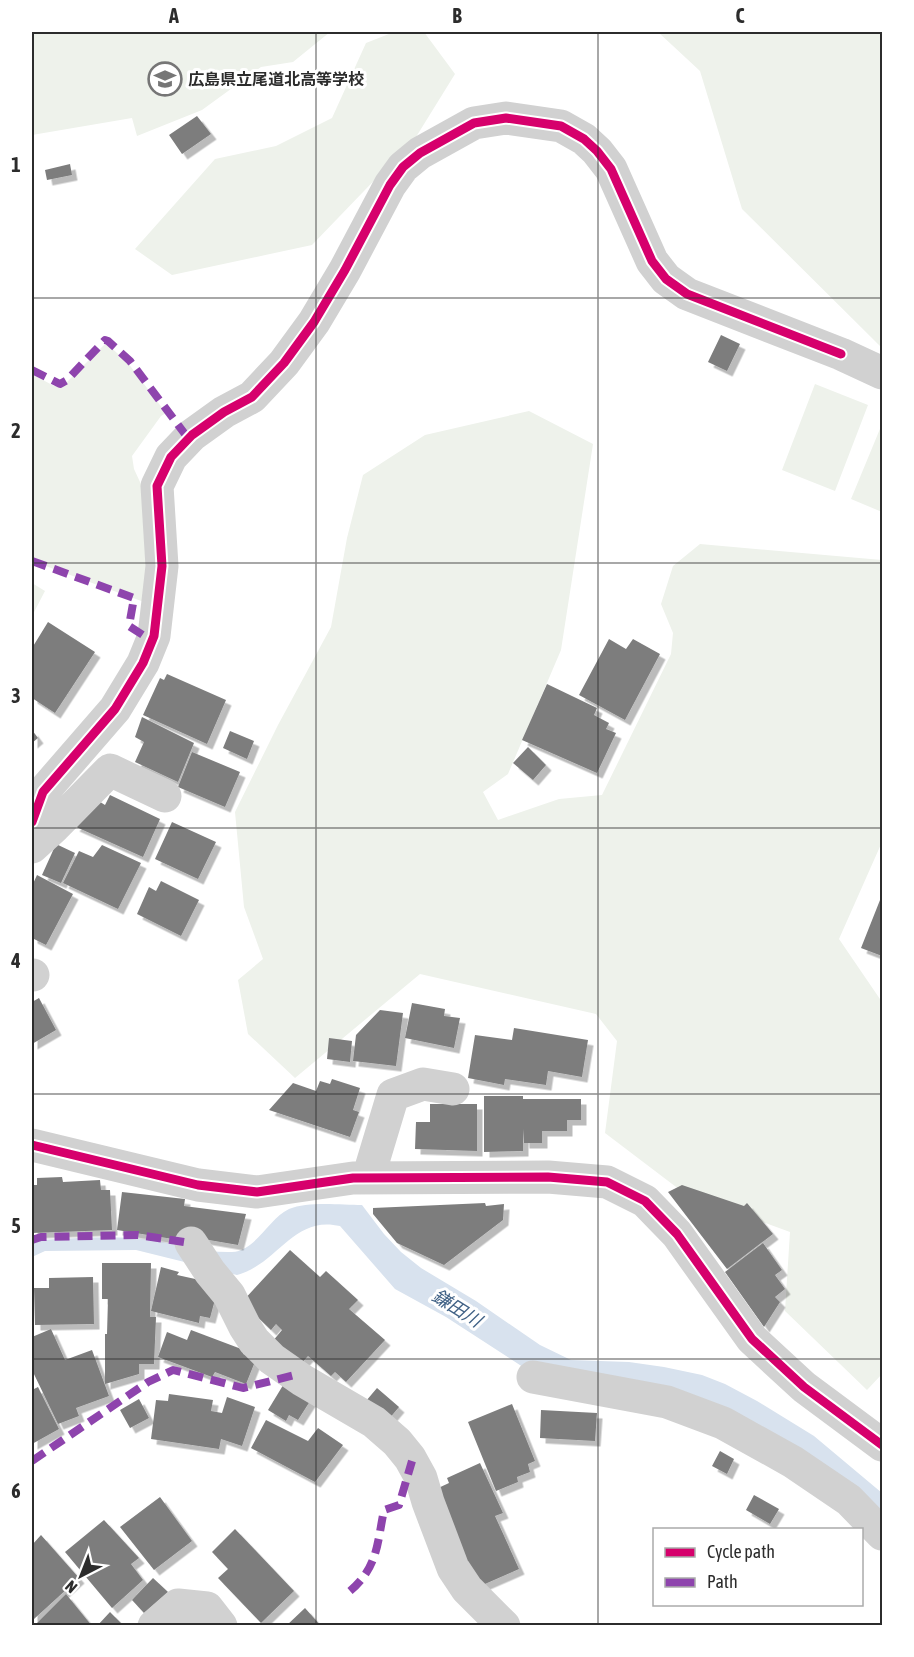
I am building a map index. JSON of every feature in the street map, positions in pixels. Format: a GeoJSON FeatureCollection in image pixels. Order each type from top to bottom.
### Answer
{"type":"FeatureCollection","features":[{"type":"Feature","properties":{"kind":"street"},"geometry":{"type":"LineString","coordinates":[[32,822],[43,792],[115,709],[143,663],[154,636],[162,566],[157,486],[171,457],[192,435],[224,412],[252,397],[285,363],[314,322],[390,185],[403,167],[420,153],[474,123],[506,118],[561,126],[584,139],[611,169],[652,261],[666,279],[687,294],[841,354],[882,373]]}},
{"type":"Feature","properties":{"kind":"street"},"geometry":{"type":"LineString","coordinates":[[32,847],[110,770],[165,796]]}},
{"type":"Feature","properties":{"kind":"street"},"geometry":{"type":"LineString","coordinates":[[368,1178],[393,1095],[423,1084],[453,1089]]}},
{"type":"Feature","properties":{"kind":"street"},"geometry":{"type":"LineString","coordinates":[[32,1145],[198,1185],[257,1192],[353,1178],[560,1178],[607,1182],[645,1201],[677,1234],[752,1339],[804,1387],[882,1445]]}},
{"type":"Feature","properties":{"kind":"street"},"geometry":{"type":"LineString","coordinates":[[196,1252],[229,1295],[244,1327],[272,1359],[302,1380],[374,1422],[397,1442],[410,1458],[421,1478],[453,1568],[468,1589],[504,1626]]}},
{"type":"Feature","properties":{"kind":"street"},"geometry":{"type":"LineString","coordinates":[[534,1377],[667,1402],[723,1423],[793,1461],[849,1500],[882,1534]]}},
{"type":"Feature","properties":{"kind":"street"},"geometry":{"type":"LineString","coordinates":[[154,1626],[178,1605],[207,1608],[221,1626]]}},
{"type":"Feature","properties":{"kind":"shaded area"},"geometry":{"type":"Polygon","coordinates":[[[32,32],[330,32],[293,62],[261,67],[202,110],[137,136],[132,118],[32,135],[32,32]]]}},
{"type":"Feature","properties":{"kind":"shaded area"},"geometry":{"type":"Polygon","coordinates":[[[394,32],[424,32],[455,74],[416,137],[312,245],[172,275],[135,249],[215,159],[276,146],[332,118],[366,43],[394,32]]]}},
{"type":"Feature","properties":{"kind":"shaded area"},"geometry":{"type":"Polygon","coordinates":[[[658,32],[882,32],[882,348],[742,209],[700,71],[658,32]]]}},
{"type":"Feature","properties":{"kind":"shaded area"},"geometry":{"type":"Polygon","coordinates":[[[106,343],[128,363],[166,413],[161,416],[132,456],[134,469],[146,495],[150,514],[144,602],[32,561],[32,374],[54,386],[63,386],[106,343]]]}},
{"type":"Feature","properties":{"kind":"shaded area"},"geometry":{"type":"Polygon","coordinates":[[[815,384],[868,405],[835,491],[782,470],[815,384]]]}},
{"type":"Feature","properties":{"kind":"shaded area"},"geometry":{"type":"Polygon","coordinates":[[[529,411],[593,444],[561,650],[508,774],[483,792],[498,820],[559,799],[602,795],[671,654],[673,633],[661,604],[673,566],[700,544],[882,560],[882,842],[839,939],[882,1002],[882,1374],[867,1390],[785,1311],[790,1232],[684,1193],[605,1133],[617,1041],[596,1014],[420,974],[295,1078],[248,1034],[238,980],[263,959],[244,907],[235,812],[278,725],[331,627],[347,538],[363,475],[425,435],[529,411]]]}},
{"type":"Feature","properties":{"kind":"shaded area"},"geometry":{"type":"Polygon","coordinates":[[[882,424],[882,512],[851,499],[882,424]]]}},
{"type":"Feature","properties":{"kind":"shaded area"},"geometry":{"type":"Polygon","coordinates":[[[32,583],[45,591],[32,616],[32,583]]]}},
{"type":"Feature","properties":{"kind":"water","name":"鎌田川"},"geometry":{"type":"Polygon","coordinates":[[[315,1204],[362,1205],[384,1234],[421,1268],[476,1301],[540,1345],[571,1360],[629,1362],[702,1375],[757,1401],[814,1436],[882,1493],[882,1517],[785,1441],[526,1369],[446,1317],[395,1289],[340,1226],[324,1224],[310,1227],[286,1242],[264,1261],[237,1275],[136,1250],[45,1251],[32,1257],[32,1243],[41,1240],[96,1237],[136,1238],[201,1250],[232,1252],[248,1246],[275,1219],[289,1209],[315,1204]]]}},
{"type":"Feature","properties":{"kind":"building"},"geometry":{"type":"Polygon","coordinates":[[[197,116],[211,134],[182,154],[169,135],[197,116]]]}},
{"type":"Feature","properties":{"kind":"building"},"geometry":{"type":"Polygon","coordinates":[[[70,164],[72,175],[47,180],[45,170],[70,164]]]}},
{"type":"Feature","properties":{"kind":"building"},"geometry":{"type":"Polygon","coordinates":[[[721,335],[740,344],[727,371],[708,362],[721,335]]]}},
{"type":"Feature","properties":{"kind":"building"},"geometry":{"type":"Polygon","coordinates":[[[48,622],[95,652],[55,713],[32,698],[32,648],[48,622]]]}},
{"type":"Feature","properties":{"kind":"building"},"geometry":{"type":"Polygon","coordinates":[[[609,639],[626,649],[633,639],[660,654],[625,720],[579,695],[609,639]]]}},
{"type":"Feature","properties":{"kind":"building"},"geometry":{"type":"Polygon","coordinates":[[[167,674],[226,700],[207,744],[143,715],[160,678],[164,680],[167,674]]]}},
{"type":"Feature","properties":{"kind":"building"},"geometry":{"type":"Polygon","coordinates":[[[547,684],[597,708],[594,715],[609,723],[606,729],[616,733],[597,773],[522,740],[547,684]]]}},
{"type":"Feature","properties":{"kind":"building"},"geometry":{"type":"Polygon","coordinates":[[[142,717],[194,743],[178,782],[135,762],[144,742],[135,737],[142,717]]]}},
{"type":"Feature","properties":{"kind":"building"},"geometry":{"type":"Polygon","coordinates":[[[32,730],[38,738],[32,743],[32,730]]]}},
{"type":"Feature","properties":{"kind":"building"},"geometry":{"type":"Polygon","coordinates":[[[230,731],[254,741],[247,759],[223,748],[230,731]]]}},
{"type":"Feature","properties":{"kind":"building"},"geometry":{"type":"Polygon","coordinates":[[[528,747],[546,765],[533,780],[513,763],[528,747]]]}},
{"type":"Feature","properties":{"kind":"building"},"geometry":{"type":"Polygon","coordinates":[[[192,752],[240,772],[225,807],[178,787],[192,752]]]}},
{"type":"Feature","properties":{"kind":"building"},"geometry":{"type":"Polygon","coordinates":[[[110,795],[160,819],[143,857],[74,826],[97,800],[105,805],[110,795]]]}},
{"type":"Feature","properties":{"kind":"building"},"geometry":{"type":"Polygon","coordinates":[[[172,822],[216,842],[198,879],[155,859],[172,822]]]}},
{"type":"Feature","properties":{"kind":"building"},"geometry":{"type":"Polygon","coordinates":[[[56,844],[75,853],[61,883],[42,875],[56,844]]]}},
{"type":"Feature","properties":{"kind":"building"},"geometry":{"type":"Polygon","coordinates":[[[102,845],[141,863],[118,909],[63,883],[79,851],[93,857],[102,845]]]}},
{"type":"Feature","properties":{"kind":"building"},"geometry":{"type":"Polygon","coordinates":[[[37,875],[73,894],[46,945],[32,938],[32,886],[37,875]]]}},
{"type":"Feature","properties":{"kind":"building"},"geometry":{"type":"Polygon","coordinates":[[[161,881],[199,900],[181,936],[137,914],[149,887],[156,891],[161,881]]]}},
{"type":"Feature","properties":{"kind":"building"},"geometry":{"type":"Polygon","coordinates":[[[882,895],[882,956],[861,948],[882,895]]]}},
{"type":"Feature","properties":{"kind":"building"},"geometry":{"type":"Polygon","coordinates":[[[39,998],[56,1030],[32,1044],[32,1002],[39,998]]]}},
{"type":"Feature","properties":{"kind":"building"},"geometry":{"type":"Polygon","coordinates":[[[412,1003],[445,1009],[444,1016],[460,1018],[454,1048],[405,1038],[412,1003]]]}},
{"type":"Feature","properties":{"kind":"building"},"geometry":{"type":"Polygon","coordinates":[[[380,1010],[403,1013],[396,1066],[353,1061],[356,1035],[380,1010]]]}},
{"type":"Feature","properties":{"kind":"building"},"geometry":{"type":"Polygon","coordinates":[[[514,1028],[588,1040],[582,1077],[548,1071],[546,1085],[505,1079],[504,1085],[468,1078],[475,1035],[512,1040],[514,1028]]]}},
{"type":"Feature","properties":{"kind":"building"},"geometry":{"type":"Polygon","coordinates":[[[329,1038],[352,1041],[350,1062],[327,1059],[329,1038]]]}},
{"type":"Feature","properties":{"kind":"building"},"geometry":{"type":"Polygon","coordinates":[[[332,1079],[360,1088],[353,1110],[359,1112],[350,1137],[269,1110],[293,1083],[316,1091],[320,1081],[330,1084],[332,1079]]]}},
{"type":"Feature","properties":{"kind":"building"},"geometry":{"type":"Polygon","coordinates":[[[484,1096],[581,1099],[581,1120],[567,1120],[567,1131],[542,1131],[542,1143],[524,1143],[523,1129],[523,1151],[484,1152],[484,1096]]]}},
{"type":"Feature","properties":{"kind":"building"},"geometry":{"type":"Polygon","coordinates":[[[430,1104],[477,1104],[477,1151],[415,1149],[416,1122],[430,1122],[430,1104]]]}},
{"type":"Feature","properties":{"kind":"building"},"geometry":{"type":"Polygon","coordinates":[[[62,1177],[63,1182],[100,1180],[101,1190],[110,1190],[112,1230],[32,1233],[32,1185],[37,1185],[37,1178],[62,1177]]]}},
{"type":"Feature","properties":{"kind":"building"},"geometry":{"type":"Polygon","coordinates":[[[682,1185],[744,1206],[747,1203],[773,1234],[727,1269],[668,1192],[682,1185]]]}},
{"type":"Feature","properties":{"kind":"building"},"geometry":{"type":"Polygon","coordinates":[[[122,1192],[185,1199],[184,1206],[246,1214],[238,1245],[180,1235],[179,1240],[117,1230],[122,1192]]]}},
{"type":"Feature","properties":{"kind":"building"},"geometry":{"type":"Polygon","coordinates":[[[485,1203],[486,1206],[504,1204],[503,1220],[444,1265],[397,1243],[373,1214],[373,1208],[485,1203]]]}},
{"type":"Feature","properties":{"kind":"building"},"geometry":{"type":"Polygon","coordinates":[[[763,1243],[782,1270],[775,1275],[785,1289],[775,1297],[780,1302],[764,1327],[725,1272],[763,1243]]]}},
{"type":"Feature","properties":{"kind":"building"},"geometry":{"type":"Polygon","coordinates":[[[290,1250],[320,1277],[326,1271],[358,1300],[349,1309],[385,1340],[346,1382],[335,1372],[331,1376],[308,1356],[299,1366],[272,1342],[282,1330],[276,1324],[271,1330],[242,1302],[290,1250]]]}},
{"type":"Feature","properties":{"kind":"building"},"geometry":{"type":"Polygon","coordinates":[[[102,1263],[151,1263],[150,1317],[156,1317],[154,1364],[139,1364],[139,1374],[105,1384],[108,1299],[102,1299],[102,1263]]]}},
{"type":"Feature","properties":{"kind":"building"},"geometry":{"type":"Polygon","coordinates":[[[161,1267],[179,1272],[177,1275],[209,1282],[217,1292],[210,1318],[200,1316],[199,1323],[151,1311],[161,1267]]]}},
{"type":"Feature","properties":{"kind":"building"},"geometry":{"type":"Polygon","coordinates":[[[93,1277],[94,1324],[35,1325],[34,1288],[49,1288],[49,1278],[93,1277]]]}},
{"type":"Feature","properties":{"kind":"building"},"geometry":{"type":"Polygon","coordinates":[[[51,1329],[65,1360],[92,1350],[109,1396],[76,1408],[79,1416],[58,1424],[32,1370],[32,1337],[51,1329]]]}},
{"type":"Feature","properties":{"kind":"building"},"geometry":{"type":"Polygon","coordinates":[[[191,1330],[244,1350],[243,1354],[256,1359],[246,1384],[215,1372],[212,1377],[158,1357],[167,1332],[187,1340],[191,1330]]]}},
{"type":"Feature","properties":{"kind":"building"},"geometry":{"type":"Polygon","coordinates":[[[285,1382],[312,1398],[298,1420],[289,1415],[286,1421],[268,1410],[285,1382]]]}},
{"type":"Feature","properties":{"kind":"building"},"geometry":{"type":"Polygon","coordinates":[[[38,1387],[59,1429],[32,1444],[32,1390],[38,1387]]]}},
{"type":"Feature","properties":{"kind":"building"},"geometry":{"type":"Polygon","coordinates":[[[377,1388],[399,1407],[388,1420],[366,1401],[377,1388]]]}},
{"type":"Feature","properties":{"kind":"building"},"geometry":{"type":"Polygon","coordinates":[[[169,1394],[213,1400],[211,1411],[222,1413],[227,1397],[255,1407],[242,1446],[221,1439],[219,1449],[151,1439],[156,1400],[168,1401],[169,1394]]]}},
{"type":"Feature","properties":{"kind":"building"},"geometry":{"type":"Polygon","coordinates":[[[139,1399],[149,1418],[130,1428],[120,1410],[139,1399]]]}},
{"type":"Feature","properties":{"kind":"building"},"geometry":{"type":"Polygon","coordinates":[[[512,1404],[535,1461],[528,1464],[530,1472],[517,1477],[518,1482],[496,1491],[468,1422],[512,1404]]]}},
{"type":"Feature","properties":{"kind":"building"},"geometry":{"type":"Polygon","coordinates":[[[541,1410],[597,1413],[595,1441],[540,1438],[541,1410]]]}},
{"type":"Feature","properties":{"kind":"building"},"geometry":{"type":"Polygon","coordinates":[[[266,1420],[308,1441],[318,1428],[343,1445],[315,1482],[251,1448],[266,1420]]]}},
{"type":"Feature","properties":{"kind":"building"},"geometry":{"type":"Polygon","coordinates":[[[720,1451],[734,1459],[727,1474],[712,1466],[720,1451]]]}},
{"type":"Feature","properties":{"kind":"building"},"geometry":{"type":"Polygon","coordinates":[[[480,1463],[503,1513],[495,1516],[519,1569],[478,1587],[434,1490],[449,1483],[447,1478],[480,1463]]]}},
{"type":"Feature","properties":{"kind":"building"},"geometry":{"type":"Polygon","coordinates":[[[754,1495],[779,1509],[770,1524],[746,1510],[754,1495]]]}},
{"type":"Feature","properties":{"kind":"building"},"geometry":{"type":"Polygon","coordinates":[[[160,1497],[192,1541],[154,1570],[120,1527],[160,1497]]]}},
{"type":"Feature","properties":{"kind":"building"},"geometry":{"type":"Polygon","coordinates":[[[104,1520],[139,1558],[131,1564],[143,1580],[112,1608],[65,1552],[104,1520]]]}},
{"type":"Feature","properties":{"kind":"building"},"geometry":{"type":"Polygon","coordinates":[[[235,1529],[294,1591],[261,1623],[218,1578],[228,1569],[212,1552],[235,1529]]]}},
{"type":"Feature","properties":{"kind":"building"},"geometry":{"type":"Polygon","coordinates":[[[41,1535],[79,1578],[34,1619],[32,1616],[32,1545],[41,1535]]]}},
{"type":"Feature","properties":{"kind":"building"},"geometry":{"type":"Polygon","coordinates":[[[153,1578],[168,1592],[144,1613],[132,1600],[153,1578]]]}},
{"type":"Feature","properties":{"kind":"building"},"geometry":{"type":"Polygon","coordinates":[[[66,1594],[92,1626],[39,1626],[37,1623],[66,1594]]]}},
{"type":"Feature","properties":{"kind":"building"},"geometry":{"type":"Polygon","coordinates":[[[305,1608],[321,1626],[286,1626],[305,1608]]]}},
{"type":"Feature","properties":{"kind":"building"},"geometry":{"type":"Polygon","coordinates":[[[110,1612],[124,1626],[97,1626],[110,1612]]]}},
{"type":"Feature","properties":{"kind":"marked path"},"geometry":{"type":"LineString","coordinates":[[32,370],[60,384],[67,380],[105,340],[108,341],[130,361],[188,438]]}},
{"type":"Feature","properties":{"kind":"marked path"},"geometry":{"type":"LineString","coordinates":[[32,561],[134,598],[129,626],[152,641]]}},
{"type":"Feature","properties":{"kind":"marked path"},"geometry":{"type":"LineString","coordinates":[[32,1240],[41,1237],[138,1235],[191,1243]]}},
{"type":"Feature","properties":{"kind":"marked path"},"geometry":{"type":"LineString","coordinates":[[32,1461],[148,1382],[173,1370],[243,1388],[295,1375]]}},
{"type":"Feature","properties":{"kind":"marked path"},"geometry":{"type":"LineString","coordinates":[[350,1591],[371,1564],[378,1544],[384,1510],[399,1505],[412,1461]]}},
{"type":"Feature","properties":{"kind":"cycle path"},"geometry":{"type":"LineString","coordinates":[[32,822],[43,792],[115,709],[143,663],[154,636],[162,566],[157,486],[171,457],[192,435],[224,412],[252,397],[284,363],[314,322],[345,270],[390,185],[403,167],[420,153],[474,123],[506,118],[561,126],[584,139],[611,169],[652,261],[666,279],[687,294],[841,354]]}},
{"type":"Feature","properties":{"kind":"cycle path"},"geometry":{"type":"LineString","coordinates":[[32,1145],[198,1185],[257,1192],[353,1178],[548,1177],[607,1182],[645,1201],[677,1234],[752,1339],[804,1387],[882,1445]]}},
{"type":"Feature","properties":{"kind":"place","name":"広島県立尾道北高等学校"},"geometry":{"type":"Point","coordinates":[165,79]}}]}
